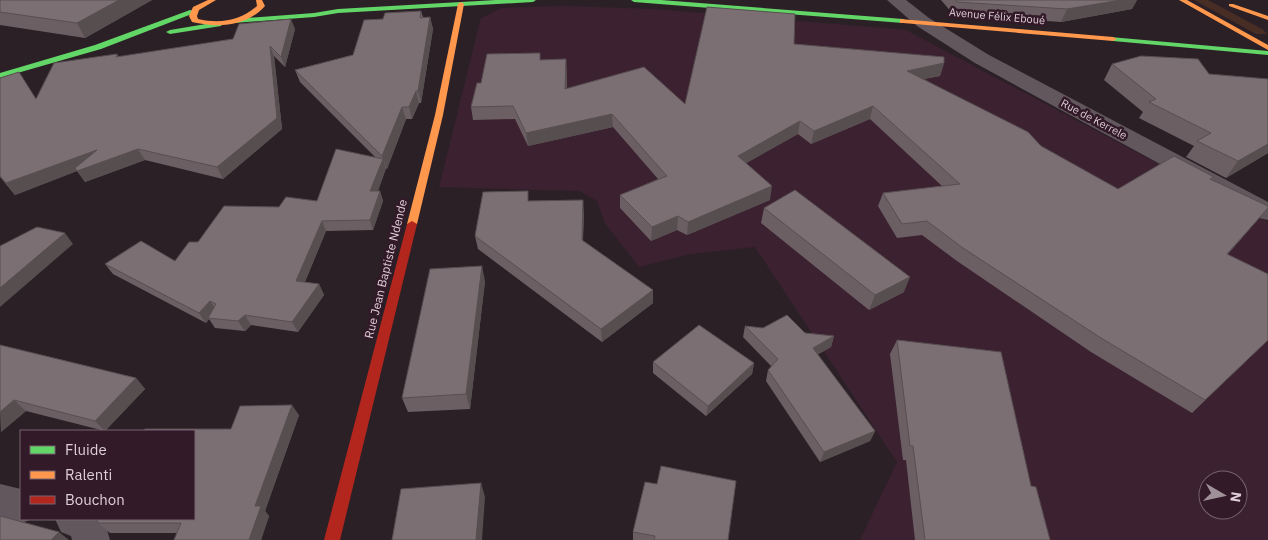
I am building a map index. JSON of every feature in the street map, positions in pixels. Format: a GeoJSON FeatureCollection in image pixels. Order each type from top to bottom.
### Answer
{"type":"FeatureCollection","features":[{"type":"Feature","properties":{"kind":"main road"},"geometry":{"type":"LineString","coordinates":[[0,76],[98,47],[213,0]]}},
{"type":"Feature","properties":{"kind":"main road"},"geometry":{"type":"LineString","coordinates":[[234,21],[258,10],[261,6],[258,0]]}},
{"type":"Feature","properties":{"kind":"main road"},"geometry":{"type":"LineString","coordinates":[[98,47],[234,21],[314,15],[338,11],[533,0]]}},
{"type":"Feature","properties":{"kind":"main road","name":"Avenue Félix Eboué"},"geometry":{"type":"LineString","coordinates":[[634,0],[923,22],[1268,53]]}},
{"type":"Feature","properties":{"kind":"main road"},"geometry":{"type":"LineString","coordinates":[[1177,0],[1189,19]]}},
{"type":"Feature","properties":{"kind":"main road"},"geometry":{"type":"LineString","coordinates":[[1182,0],[1268,48]]}},
{"type":"Feature","properties":{"kind":"main road"},"geometry":{"type":"LineString","coordinates":[[1227,2],[1268,18]]}},
{"type":"Feature","properties":{"kind":"main road"},"geometry":{"type":"LineString","coordinates":[[1227,2],[1268,26]]}},
{"type":"Feature","properties":{"kind":"main road"},"geometry":{"type":"LineString","coordinates":[[294,4],[338,11]]}},
{"type":"Feature","properties":{"kind":"main road","name":"Rue Jean Baptiste Ndende"},"geometry":{"type":"LineString","coordinates":[[332,540],[439,114],[461,4]]}},
{"type":"Feature","properties":{"kind":"main road"},"geometry":{"type":"LineString","coordinates":[[200,6],[195,20],[208,24],[218,24]]}},
{"type":"Feature","properties":{"kind":"main road"},"geometry":{"type":"LineString","coordinates":[[1156,42],[1184,34]]}},
{"type":"Feature","properties":{"kind":"street","name":"Rue de Kerrele"},"geometry":{"type":"LineString","coordinates":[[895,0],[923,22],[982,59],[1268,212]]}},
{"type":"Feature","properties":{"kind":"street"},"geometry":{"type":"LineString","coordinates":[[0,501],[20,506]]}},
{"type":"Feature","properties":{"kind":"street"},"geometry":{"type":"LineString","coordinates":[[78,520],[87,522],[91,540]]}},
{"type":"Feature","properties":{"kind":"shaded area"},"geometry":{"type":"Polygon","coordinates":[[[1194,0],[1208,0],[1262,29],[1267,34],[1256,34],[1194,0]]]}},
{"type":"Feature","properties":{"kind":"shaded area"},"geometry":{"type":"Polygon","coordinates":[[[564,6],[653,9],[906,30],[1268,222],[1268,540],[860,540],[897,462],[755,247],[690,254],[639,267],[605,223],[597,201],[580,191],[439,187],[481,18],[502,8],[564,6]]]}},
{"type":"Feature","properties":{"kind":"building"},"geometry":{"type":"Polygon","coordinates":[[[0,0],[119,0],[77,23],[0,12],[0,0]]]}},
{"type":"Feature","properties":{"kind":"building"},"geometry":{"type":"Polygon","coordinates":[[[955,0],[1121,0],[1067,9],[957,2],[955,0]]]}},
{"type":"Feature","properties":{"kind":"building"},"geometry":{"type":"Polygon","coordinates":[[[707,7],[795,14],[794,44],[944,57],[944,63],[907,71],[1028,132],[1041,146],[1118,189],[1174,156],[1214,177],[1210,179],[1268,206],[1227,254],[1268,274],[1268,340],[1205,400],[1101,338],[963,248],[927,221],[902,224],[883,193],[960,184],[873,106],[814,131],[800,121],[738,156],[772,186],[688,222],[678,216],[652,227],[620,195],[667,176],[612,114],[526,133],[513,106],[471,107],[477,83],[481,83],[487,54],[540,53],[540,60],[566,59],[565,89],[644,67],[685,104],[707,7]]]}},
{"type":"Feature","properties":{"kind":"building"},"geometry":{"type":"Polygon","coordinates":[[[421,11],[420,18],[430,17],[418,91],[416,91],[409,107],[402,107],[382,156],[295,70],[353,55],[364,20],[383,19],[385,13],[421,11]]]}},
{"type":"Feature","properties":{"kind":"building"},"geometry":{"type":"Polygon","coordinates":[[[291,19],[281,57],[270,46],[277,118],[217,167],[138,149],[77,171],[75,168],[97,150],[6,183],[0,176],[0,78],[19,72],[36,99],[54,63],[117,54],[116,57],[233,39],[239,24],[291,19]]]}},
{"type":"Feature","properties":{"kind":"building"},"geometry":{"type":"Polygon","coordinates":[[[1141,56],[1198,59],[1209,74],[1268,79],[1268,144],[1238,161],[1197,141],[1211,133],[1149,102],[1156,99],[1112,64],[1141,56]]]}},
{"type":"Feature","properties":{"kind":"building"},"geometry":{"type":"Polygon","coordinates":[[[336,149],[383,159],[370,191],[380,191],[370,220],[322,221],[296,281],[319,284],[292,322],[245,315],[238,321],[208,318],[216,304],[210,301],[199,313],[105,264],[141,241],[175,261],[189,242],[198,242],[224,206],[279,207],[286,197],[317,201],[336,149]]]}},
{"type":"Feature","properties":{"kind":"building"},"geometry":{"type":"Polygon","coordinates":[[[795,190],[910,277],[875,295],[764,208],[795,190]]]}},
{"type":"Feature","properties":{"kind":"building"},"geometry":{"type":"Polygon","coordinates":[[[528,191],[528,201],[583,200],[582,240],[653,290],[601,329],[475,236],[483,192],[528,191]]]}},
{"type":"Feature","properties":{"kind":"building"},"geometry":{"type":"Polygon","coordinates":[[[37,227],[65,233],[0,288],[0,246],[37,227]]]}},
{"type":"Feature","properties":{"kind":"building"},"geometry":{"type":"Polygon","coordinates":[[[482,266],[466,394],[402,398],[430,269],[482,266]]]}},
{"type":"Feature","properties":{"kind":"building"},"geometry":{"type":"Polygon","coordinates":[[[787,315],[805,333],[834,336],[813,348],[875,431],[824,452],[768,370],[778,359],[745,326],[763,328],[787,315]]]}},
{"type":"Feature","properties":{"kind":"building"},"geometry":{"type":"Polygon","coordinates":[[[699,325],[754,363],[708,406],[653,362],[699,325]]]}},
{"type":"Feature","properties":{"kind":"building"},"geometry":{"type":"Polygon","coordinates":[[[897,340],[1001,352],[1031,486],[1036,487],[1050,540],[925,540],[913,446],[910,446],[897,340]]]}},
{"type":"Feature","properties":{"kind":"building"},"geometry":{"type":"Polygon","coordinates":[[[0,345],[136,378],[95,421],[14,400],[0,412],[0,345]]]}},
{"type":"Feature","properties":{"kind":"building"},"geometry":{"type":"Polygon","coordinates":[[[292,405],[255,506],[261,506],[249,540],[174,540],[181,523],[98,523],[97,520],[195,520],[195,430],[144,430],[231,429],[240,406],[292,405]]]}},
{"type":"Feature","properties":{"kind":"building"},"geometry":{"type":"Polygon","coordinates":[[[661,466],[736,481],[728,540],[654,540],[655,536],[633,532],[645,482],[657,484],[661,466]]]}},
{"type":"Feature","properties":{"kind":"building"},"geometry":{"type":"Polygon","coordinates":[[[481,483],[476,540],[392,540],[401,489],[481,483]]]}},
{"type":"Feature","properties":{"kind":"building"},"geometry":{"type":"Polygon","coordinates":[[[0,516],[59,532],[51,540],[0,540],[0,516]]]}},
{"type":"Feature","properties":{"kind":"traffic: fast"},"geometry":{"type":"LineString","coordinates":[[234,21],[314,15],[338,11],[533,0]]}},
{"type":"Feature","properties":{"kind":"traffic: fast"},"geometry":{"type":"LineString","coordinates":[[634,0],[903,21]]}},
{"type":"Feature","properties":{"kind":"traffic: fast"},"geometry":{"type":"LineString","coordinates":[[0,76],[98,47],[193,12]]}},
{"type":"Feature","properties":{"kind":"traffic: fast"},"geometry":{"type":"LineString","coordinates":[[170,32],[218,24]]}},
{"type":"Feature","properties":{"kind":"traffic: fast"},"geometry":{"type":"LineString","coordinates":[[1113,39],[1268,53]]}},
{"type":"Feature","properties":{"kind":"traffic: slow"},"geometry":{"type":"LineString","coordinates":[[213,0],[196,9],[193,16],[195,20],[213,23],[239,20],[247,17],[261,6],[259,0]]}},
{"type":"Feature","properties":{"kind":"traffic: slow"},"geometry":{"type":"LineString","coordinates":[[1182,0],[1268,48]]}},
{"type":"Feature","properties":{"kind":"traffic: slow"},"geometry":{"type":"LineString","coordinates":[[412,224],[439,115],[461,4]]}},
{"type":"Feature","properties":{"kind":"traffic: slow"},"geometry":{"type":"LineString","coordinates":[[1231,5],[1268,18]]}},
{"type":"Feature","properties":{"kind":"traffic: slow"},"geometry":{"type":"LineString","coordinates":[[903,21],[1113,39]]}},
{"type":"Feature","properties":{"kind":"traffic: jam"},"geometry":{"type":"LineString","coordinates":[[332,540],[412,224]]}}]}
